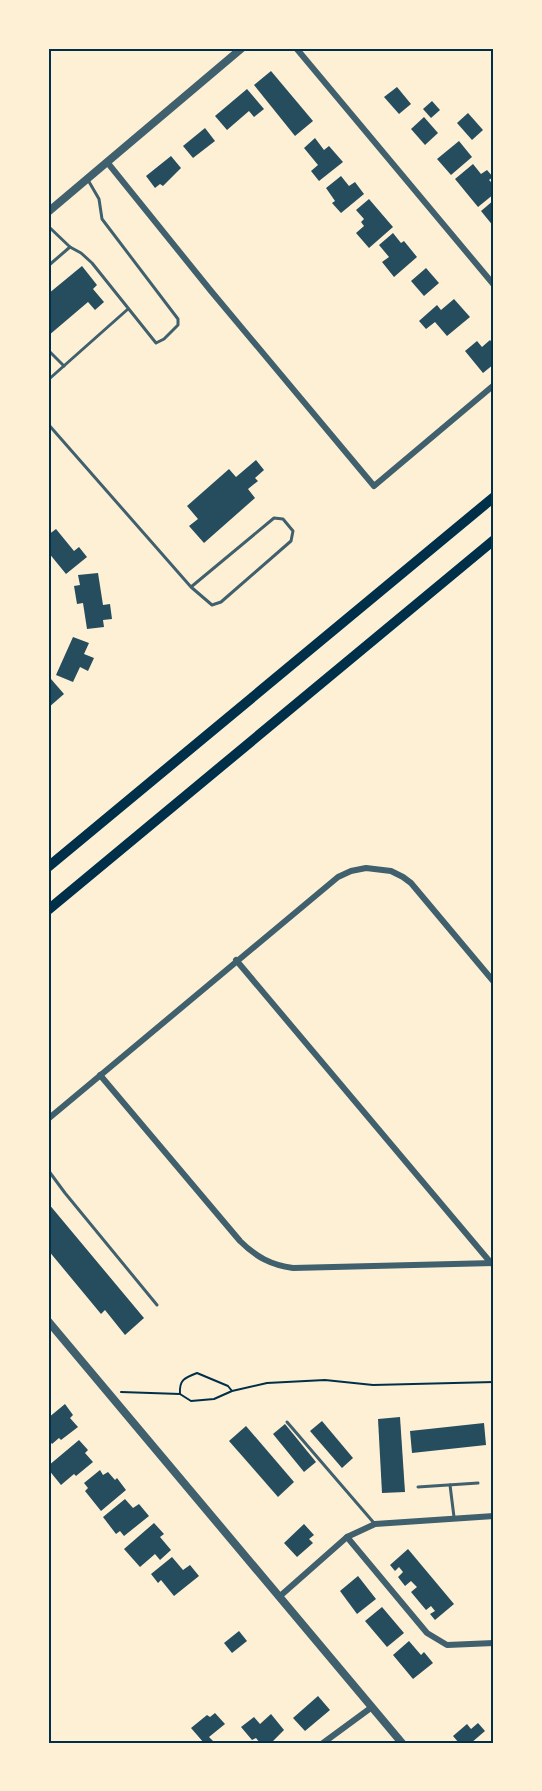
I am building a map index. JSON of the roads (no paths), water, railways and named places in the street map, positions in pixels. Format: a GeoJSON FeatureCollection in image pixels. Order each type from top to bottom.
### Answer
{"type":"FeatureCollection","features":[{"type":"Feature","properties":{"kind":"highway"},"geometry":{"type":"LineString","coordinates":[[48,867],[494,497]]}},
{"type":"Feature","properties":{"kind":"highway"},"geometry":{"type":"LineString","coordinates":[[48,910],[494,540]]}},
{"type":"Feature","properties":{"kind":"street"},"geometry":{"type":"LineString","coordinates":[[48,212],[242,48]]}},
{"type":"Feature","properties":{"kind":"street"},"geometry":{"type":"LineString","coordinates":[[296,48],[494,285]]}},
{"type":"Feature","properties":{"kind":"street"},"geometry":{"type":"LineString","coordinates":[[107,162],[374,486],[494,385]]}},
{"type":"Feature","properties":{"kind":"street"},"geometry":{"type":"LineString","coordinates":[[48,1119],[236,960],[338,877],[351,871],[379,868],[391,871],[411,883],[494,982]]}},
{"type":"Feature","properties":{"kind":"street"},"geometry":{"type":"LineString","coordinates":[[236,960],[493,1263]]}},
{"type":"Feature","properties":{"kind":"street"},"geometry":{"type":"LineString","coordinates":[[100,1075],[240,1241],[263,1260],[277,1266],[293,1268],[493,1263]]}},
{"type":"Feature","properties":{"kind":"street"},"geometry":{"type":"LineString","coordinates":[[48,1320],[402,1743]]}},
{"type":"Feature","properties":{"kind":"street"},"geometry":{"type":"LineString","coordinates":[[279,1597],[347,1537],[375,1524],[494,1516]]}},
{"type":"Feature","properties":{"kind":"street"},"geometry":{"type":"LineString","coordinates":[[347,1537],[427,1633],[447,1645],[494,1643]]}},
{"type":"Feature","properties":{"kind":"street"},"geometry":{"type":"LineString","coordinates":[[323,1743],[372,1707]]}},
{"type":"Feature","properties":{"kind":"lane"},"geometry":{"type":"LineString","coordinates":[[48,226],[70,247],[92,263],[156,343],[178,326],[178,319],[102,219],[99,199],[88,178]]}},
{"type":"Feature","properties":{"kind":"lane"},"geometry":{"type":"LineString","coordinates":[[48,266],[70,247]]}},
{"type":"Feature","properties":{"kind":"lane"},"geometry":{"type":"LineString","coordinates":[[48,380],[128,309]]}},
{"type":"Feature","properties":{"kind":"lane"},"geometry":{"type":"LineString","coordinates":[[48,350],[64,366]]}},
{"type":"Feature","properties":{"kind":"lane"},"geometry":{"type":"LineString","coordinates":[[48,424],[191,587],[212,605],[221,602],[291,541],[293,531],[283,519],[274,518],[191,587]]}},
{"type":"Feature","properties":{"kind":"lane"},"geometry":{"type":"LineString","coordinates":[[48,1170],[65,1194],[157,1305]]}},
{"type":"Feature","properties":{"kind":"lane"},"geometry":{"type":"LineString","coordinates":[[286,1422],[375,1524]]}},
{"type":"Feature","properties":{"kind":"lane"},"geometry":{"type":"LineString","coordinates":[[418,1486],[478,1483]]}},
{"type":"Feature","properties":{"kind":"lane"},"geometry":{"type":"LineString","coordinates":[[450,1484],[454,1519]]}}]}
